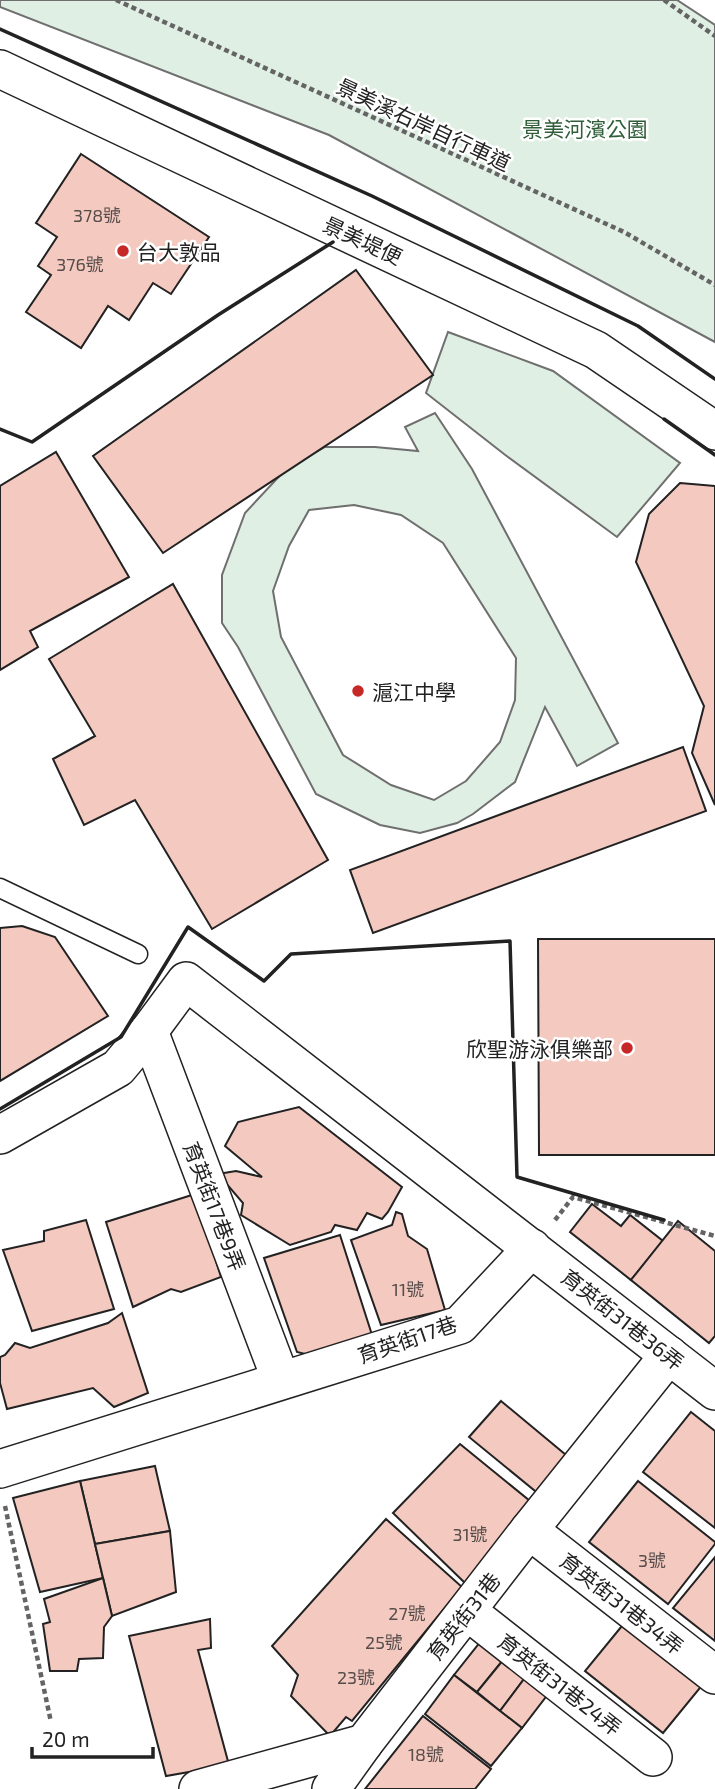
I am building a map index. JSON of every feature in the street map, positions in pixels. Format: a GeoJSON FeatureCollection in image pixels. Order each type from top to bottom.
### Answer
{"type":"FeatureCollection","features":[{"type":"Feature","properties":{"kind":"street","name":"景美堤便"},"geometry":{"type":"LineString","coordinates":[[0,69],[596,350],[715,431]]}},
{"type":"Feature","properties":{"kind":"street"},"geometry":{"type":"LineString","coordinates":[[0,1135],[118,1068],[186,981],[532,1248]]}},
{"type":"Feature","properties":{"kind":"street","name":"育英街17巷9弄"},"geometry":{"type":"LineString","coordinates":[[149,1031],[281,1380]]}},
{"type":"Feature","properties":{"kind":"street","name":"育英街31巷36弄"},"geometry":{"type":"LineString","coordinates":[[532,1248],[715,1391]]}},
{"type":"Feature","properties":{"kind":"street","name":"育英街17巷"},"geometry":{"type":"LineString","coordinates":[[1,1484],[281,1380],[460,1325],[532,1248]]}},
{"type":"Feature","properties":{"kind":"street","name":"育英街31巷"},"geometry":{"type":"LineString","coordinates":[[331,1789],[363,1743],[669,1355]]}},
{"type":"Feature","properties":{"kind":"street","name":"育英街31巷34弄"},"geometry":{"type":"LineString","coordinates":[[530,1530],[715,1675]]}},
{"type":"Feature","properties":{"kind":"street","name":"育英街31巷24弄"},"geometry":{"type":"LineString","coordinates":[[467,1611],[653,1757]]}},
{"type":"Feature","properties":{"kind":"street"},"geometry":{"type":"LineString","coordinates":[[198,1789],[363,1743]]}},
{"type":"Feature","properties":{"kind":"lane"},"geometry":{"type":"LineString","coordinates":[[0,888],[138,954]]}},
{"type":"Feature","properties":{"kind":"path","name":"景美溪右岸自行車道"},"geometry":{"type":"LineString","coordinates":[[116,0],[624,232],[715,285]]}},
{"type":"Feature","properties":{"kind":"path"},"geometry":{"type":"LineString","coordinates":[[664,0],[715,36]]}},
{"type":"Feature","properties":{"kind":"path"},"geometry":{"type":"LineString","coordinates":[[532,1248],[573,1197],[715,1236]]}},
{"type":"Feature","properties":{"kind":"path"},"geometry":{"type":"LineString","coordinates":[[1,1484],[51,1722]]}},
{"type":"Feature","properties":{"kind":"green space","name":"景美河濱公園"},"geometry":{"type":"Polygon","coordinates":[[[0,0],[677,0],[715,25],[715,342],[329,135],[0,7],[0,0]]]}},
{"type":"Feature","properties":{"kind":"green space"},"geometry":{"type":"Polygon","coordinates":[[[448,332],[553,371],[680,463],[617,537],[426,393],[448,332]]]}},
{"type":"Feature","properties":{"kind":"green space"},"geometry":{"type":"Polygon","coordinates":[[[435,413],[472,469],[618,743],[577,766],[545,707],[515,782],[457,823],[420,833],[380,825],[316,794],[238,647],[222,623],[222,575],[245,513],[286,469],[325,447],[375,447],[418,451],[405,427],[435,413]],[[354,505],[309,510],[289,546],[273,591],[281,637],[343,755],[391,785],[434,800],[466,781],[500,742],[515,700],[516,658],[443,543],[401,515],[354,505]]]}},
{"type":"Feature","properties":{"kind":"building","name":"台大敦品"},"geometry":{"type":"Polygon","coordinates":[[[81,154],[209,237],[171,294],[153,283],[129,320],[108,306],[81,348],[26,312],[51,275],[38,266],[57,237],[36,223],[81,154]]]}},
{"type":"Feature","properties":{"kind":"building"},"geometry":{"type":"Polygon","coordinates":[[[356,270],[433,375],[163,553],[93,456],[356,270]]]}},
{"type":"Feature","properties":{"kind":"building"},"geometry":{"type":"Polygon","coordinates":[[[56,452],[129,577],[30,631],[38,647],[0,670],[0,486],[56,452]]]}},
{"type":"Feature","properties":{"kind":"building"},"geometry":{"type":"Polygon","coordinates":[[[680,483],[715,486],[715,805],[692,753],[704,706],[636,562],[649,514],[680,483]]]}},
{"type":"Feature","properties":{"kind":"building"},"geometry":{"type":"Polygon","coordinates":[[[173,584],[328,860],[212,929],[135,800],[84,825],[53,759],[95,736],[49,659],[173,584]]]}},
{"type":"Feature","properties":{"kind":"building"},"geometry":{"type":"Polygon","coordinates":[[[683,747],[706,811],[373,933],[350,870],[683,747]]]}},
{"type":"Feature","properties":{"kind":"building"},"geometry":{"type":"Polygon","coordinates":[[[22,926],[55,937],[108,1016],[0,1081],[0,928],[22,926]]]}},
{"type":"Feature","properties":{"kind":"building","name":"欣聖游泳俱樂部"},"geometry":{"type":"Polygon","coordinates":[[[538,939],[715,939],[715,1155],[539,1155],[538,939]]]}},
{"type":"Feature","properties":{"kind":"building"},"geometry":{"type":"Polygon","coordinates":[[[299,1107],[402,1187],[382,1219],[367,1213],[357,1230],[335,1225],[331,1232],[290,1245],[241,1215],[243,1203],[218,1174],[236,1171],[262,1177],[225,1146],[238,1122],[299,1107]]]}},
{"type":"Feature","properties":{"kind":"building"},"geometry":{"type":"Polygon","coordinates":[[[195,1194],[221,1277],[181,1292],[171,1289],[133,1307],[106,1222],[195,1194]]]}},
{"type":"Feature","properties":{"kind":"building"},"geometry":{"type":"Polygon","coordinates":[[[592,1204],[621,1226],[630,1215],[663,1241],[631,1280],[570,1232],[592,1204]]]}},
{"type":"Feature","properties":{"kind":"building"},"geometry":{"type":"Polygon","coordinates":[[[396,1212],[402,1214],[408,1236],[427,1249],[445,1310],[381,1325],[351,1240],[392,1225],[396,1212]]]}},
{"type":"Feature","properties":{"kind":"building"},"geometry":{"type":"Polygon","coordinates":[[[86,1220],[114,1309],[32,1331],[3,1250],[44,1241],[44,1231],[86,1220]]]}},
{"type":"Feature","properties":{"kind":"building"},"geometry":{"type":"Polygon","coordinates":[[[678,1221],[715,1251],[715,1336],[709,1343],[631,1280],[678,1221]]]}},
{"type":"Feature","properties":{"kind":"building"},"geometry":{"type":"Polygon","coordinates":[[[340,1235],[373,1338],[317,1357],[297,1352],[264,1258],[340,1235]]]}},
{"type":"Feature","properties":{"kind":"building"},"geometry":{"type":"Polygon","coordinates":[[[122,1313],[148,1393],[114,1407],[93,1388],[7,1409],[0,1383],[0,1357],[15,1343],[30,1348],[108,1323],[122,1313]]]}},
{"type":"Feature","properties":{"kind":"building"},"geometry":{"type":"Polygon","coordinates":[[[501,1401],[566,1455],[540,1495],[469,1437],[501,1401]]]}},
{"type":"Feature","properties":{"kind":"building"},"geometry":{"type":"Polygon","coordinates":[[[691,1412],[715,1431],[715,1528],[643,1472],[691,1412]]]}},
{"type":"Feature","properties":{"kind":"building"},"geometry":{"type":"Polygon","coordinates":[[[460,1444],[530,1501],[466,1584],[393,1513],[460,1444]]]}},
{"type":"Feature","properties":{"kind":"building"},"geometry":{"type":"Polygon","coordinates":[[[155,1466],[170,1531],[95,1544],[80,1481],[155,1466]]]}},
{"type":"Feature","properties":{"kind":"building"},"geometry":{"type":"Polygon","coordinates":[[[80,1481],[103,1578],[40,1592],[13,1498],[80,1481]]]}},
{"type":"Feature","properties":{"kind":"building"},"geometry":{"type":"Polygon","coordinates":[[[638,1481],[715,1542],[668,1604],[589,1542],[638,1481]]]}},
{"type":"Feature","properties":{"kind":"building"},"geometry":{"type":"Polygon","coordinates":[[[386,1519],[462,1587],[352,1721],[346,1717],[330,1736],[291,1696],[298,1675],[272,1646],[386,1519]]]}},
{"type":"Feature","properties":{"kind":"building"},"geometry":{"type":"Polygon","coordinates":[[[170,1531],[176,1592],[112,1616],[95,1544],[170,1531]]]}},
{"type":"Feature","properties":{"kind":"building"},"geometry":{"type":"Polygon","coordinates":[[[715,1557],[715,1641],[673,1608],[715,1557]]]}},
{"type":"Feature","properties":{"kind":"building"},"geometry":{"type":"Polygon","coordinates":[[[103,1578],[112,1616],[104,1627],[103,1658],[79,1659],[77,1671],[50,1671],[43,1624],[50,1622],[44,1599],[103,1578]]]}},
{"type":"Feature","properties":{"kind":"building"},"geometry":{"type":"Polygon","coordinates":[[[210,1619],[211,1648],[198,1650],[229,1765],[166,1776],[129,1636],[210,1619]]]}},
{"type":"Feature","properties":{"kind":"building"},"geometry":{"type":"Polygon","coordinates":[[[626,1621],[704,1683],[663,1733],[585,1671],[626,1621]]]}},
{"type":"Feature","properties":{"kind":"building"},"geometry":{"type":"Polygon","coordinates":[[[485,1636],[508,1654],[477,1692],[454,1675],[485,1636]]]}},
{"type":"Feature","properties":{"kind":"building"},"geometry":{"type":"Polygon","coordinates":[[[508,1654],[530,1671],[500,1711],[477,1692],[508,1654]]]}},
{"type":"Feature","properties":{"kind":"building"},"geometry":{"type":"Polygon","coordinates":[[[530,1671],[552,1689],[522,1728],[500,1711],[530,1671]]]}},
{"type":"Feature","properties":{"kind":"building"},"geometry":{"type":"Polygon","coordinates":[[[454,1675],[522,1728],[491,1766],[425,1714],[454,1675]]]}},
{"type":"Feature","properties":{"kind":"building"},"geometry":{"type":"Polygon","coordinates":[[[423,1716],[491,1769],[475,1789],[365,1789],[423,1716]]]}},
{"type":"Feature","properties":{"kind":"wall"},"geometry":{"type":"LineString","coordinates":[[0,29],[372,196],[638,326],[715,379]]}},
{"type":"Feature","properties":{"kind":"wall"},"geometry":{"type":"LineString","coordinates":[[0,429],[32,442],[218,315],[333,242]]}},
{"type":"Feature","properties":{"kind":"wall"},"geometry":{"type":"LineString","coordinates":[[664,419],[715,455]]}},
{"type":"Feature","properties":{"kind":"wall"},"geometry":{"type":"LineString","coordinates":[[0,1109],[121,1037],[188,927],[264,981],[291,954],[510,941],[517,1177],[664,1220]]}},
{"type":"Feature","properties":{"kind":"place","name":"台大敦品"},"geometry":{"type":"Point","coordinates":[123,251]}},
{"type":"Feature","properties":{"kind":"place","name":"滬江中學"},"geometry":{"type":"Point","coordinates":[358,691]}},
{"type":"Feature","properties":{"kind":"place","name":"欣聖游泳俱樂部"},"geometry":{"type":"Point","coordinates":[627,1048]}}]}
